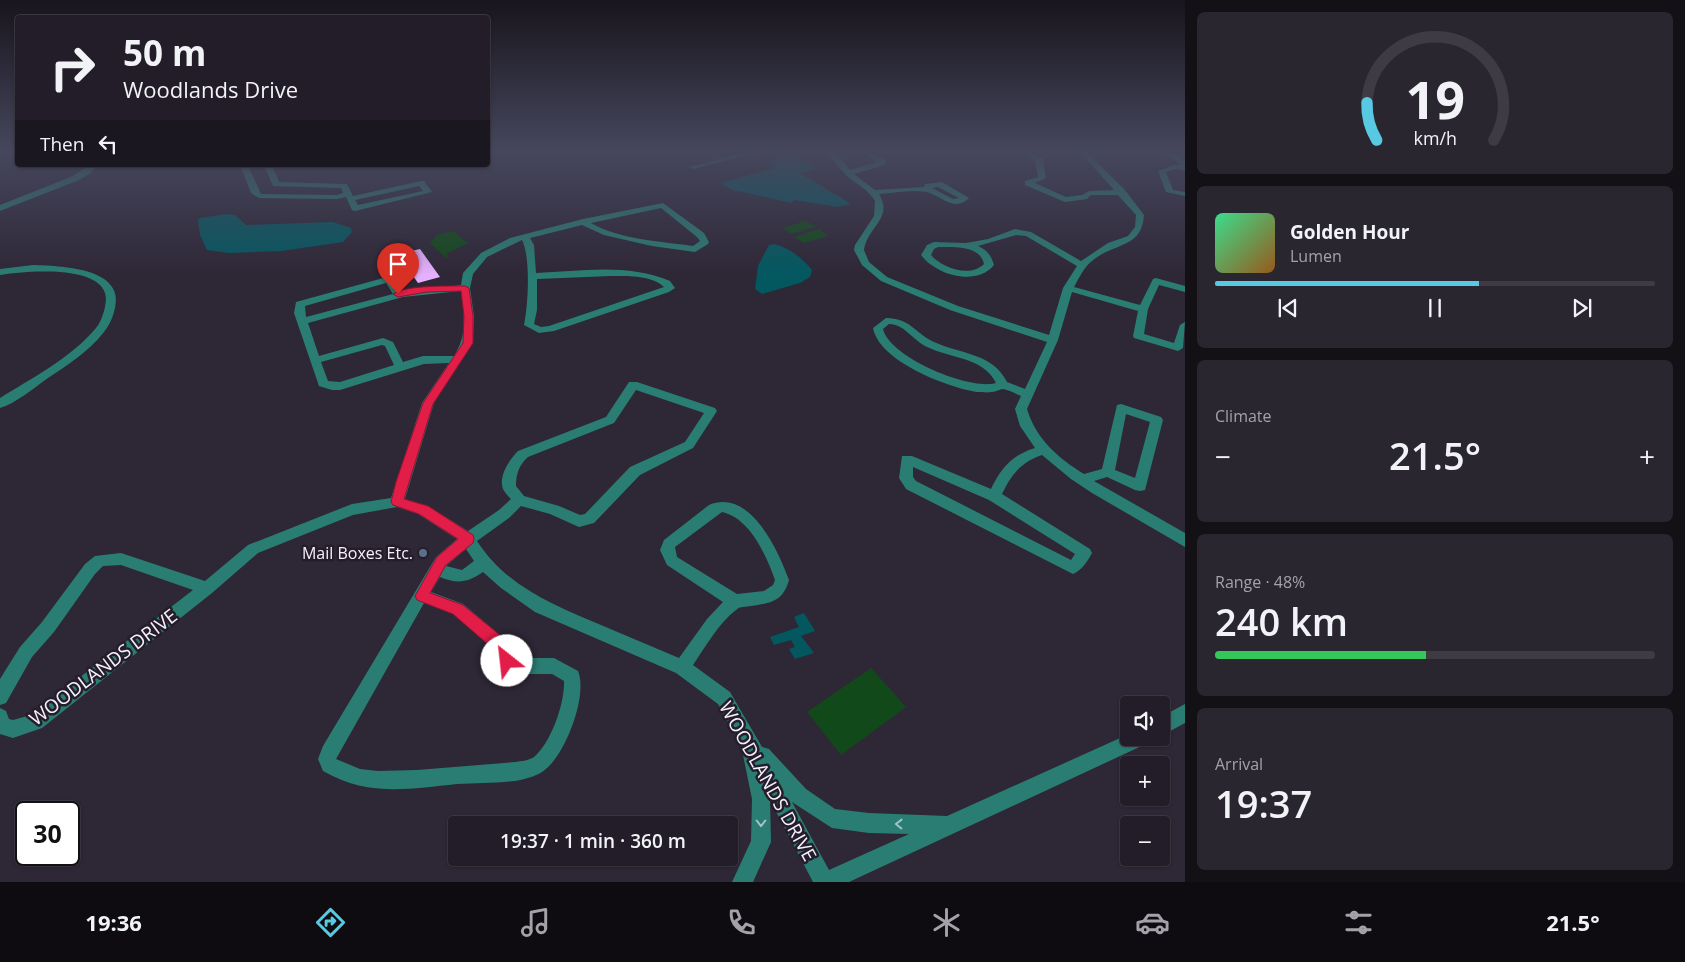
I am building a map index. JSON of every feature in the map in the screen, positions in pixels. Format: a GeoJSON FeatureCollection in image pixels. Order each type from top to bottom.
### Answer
{"type":"FeatureCollection","features":[{"type":"Feature","properties":{"kind":"street"},"geometry":{"type":"LineString","coordinates":[[0,208],[38,193]]}},
{"type":"Feature","properties":{"kind":"street"},"geometry":{"type":"LineString","coordinates":[[255,193],[259,196],[337,197],[365,193]]}},
{"type":"Feature","properties":{"kind":"street"},"geometry":{"type":"LineString","coordinates":[[348,193],[355,208],[423,193]]}},
{"type":"Feature","properties":{"kind":"street"},"geometry":{"type":"LineString","coordinates":[[874,193],[880,209],[878,216],[862,238],[859,250],[865,263],[872,271],[884,279],[954,308],[1053,340]]}},
{"type":"Feature","properties":{"kind":"street"},"geometry":{"type":"LineString","coordinates":[[1050,193],[1065,200],[1084,197],[1089,193]]}},
{"type":"Feature","properties":{"kind":"street"},"geometry":{"type":"LineString","coordinates":[[1123,193],[1140,215],[1139,227],[1131,238],[1104,249],[1082,265],[1068,288],[1053,340],[1021,409],[1022,419],[1042,450],[1082,480],[1184,539]]}},
{"type":"Feature","properties":{"kind":"street"},"geometry":{"type":"LineString","coordinates":[[397,502],[428,403],[468,343],[465,288],[468,273],[484,255],[508,242],[525,237],[583,222],[663,204],[701,235],[705,242],[695,249],[600,232],[583,222]]}},
{"type":"Feature","properties":{"kind":"street"},"geometry":{"type":"LineString","coordinates":[[969,245],[987,257],[989,261],[987,268],[979,274],[968,274],[950,270],[930,260],[926,254],[932,246],[969,245],[1019,232],[1028,234],[1082,265]]}},
{"type":"Feature","properties":{"kind":"street"},"geometry":{"type":"LineString","coordinates":[[525,237],[528,245],[532,276],[532,310],[528,323],[531,327],[539,330],[550,329],[670,288],[669,284],[664,281],[625,273],[532,276]]}},
{"type":"Feature","properties":{"kind":"street"},"geometry":{"type":"LineString","coordinates":[[0,272],[44,267],[70,269],[101,281],[109,291],[112,304],[107,319],[97,333],[71,355],[0,404]]}},
{"type":"Feature","properties":{"kind":"street"},"geometry":{"type":"LineString","coordinates":[[398,294],[392,282],[387,280],[300,304],[298,308],[324,383],[340,386],[423,360],[457,360]]}},
{"type":"Feature","properties":{"kind":"street"},"geometry":{"type":"LineString","coordinates":[[1185,289],[1156,281],[1142,309],[1138,336],[1178,348],[1185,325]]}},
{"type":"Feature","properties":{"kind":"street"},"geometry":{"type":"LineString","coordinates":[[303,321],[398,294],[465,288]]}},
{"type":"Feature","properties":{"kind":"street"},"geometry":{"type":"LineString","coordinates":[[1068,288],[1142,309]]}},
{"type":"Feature","properties":{"kind":"street"},"geometry":{"type":"LineString","coordinates":[[1003,385],[997,374],[973,358],[928,342],[903,323],[886,322],[878,328],[879,336],[885,344],[923,369],[976,388],[989,389],[1003,385],[1028,394]]}},
{"type":"Feature","properties":{"kind":"street"},"geometry":{"type":"LineString","coordinates":[[316,360],[384,341],[389,344],[400,367]]}},
{"type":"Feature","properties":{"kind":"street"},"geometry":{"type":"LineString","coordinates":[[634,385],[712,411],[689,445],[635,471],[589,519],[578,521],[554,510],[519,500],[509,486],[511,470],[518,457],[610,420],[634,385]]}},
{"type":"Feature","properties":{"kind":"street"},"geometry":{"type":"LineString","coordinates":[[1082,480],[1108,472],[1140,486],[1157,420],[1121,408],[1108,472]]}},
{"type":"Feature","properties":{"kind":"street"},"geometry":{"type":"LineString","coordinates":[[994,496],[1012,464],[1019,458],[1042,450]]}},
{"type":"Feature","properties":{"kind":"street"},"geometry":{"type":"LineString","coordinates":[[908,459],[994,496],[1069,543],[1085,553],[1073,568],[911,485],[906,478],[908,459]]}},
{"type":"Feature","properties":{"kind":"street"},"geometry":{"type":"LineString","coordinates":[[422,596],[458,609],[505,649],[507,661],[523,666],[554,666],[572,677],[573,683],[569,705],[561,730],[545,758],[538,764],[516,771],[406,781],[340,774],[328,765],[327,760],[329,752],[400,636],[441,561],[504,514],[519,500]]}},
{"type":"Feature","properties":{"kind":"street","name":"WOODLANDS DRIVE"},"geometry":{"type":"LineString","coordinates":[[0,717],[3,726],[12,729],[36,722],[207,588],[253,549],[274,539],[352,510],[397,502],[423,510],[468,539],[484,563],[506,583],[540,607],[682,667],[724,698],[750,741],[825,882]]}},
{"type":"Feature","properties":{"kind":"street"},"geometry":{"type":"LineString","coordinates":[[682,667],[702,638],[735,601],[767,597],[779,589],[782,580],[770,550],[746,519],[728,507],[721,506],[714,509],[669,544],[668,550],[672,561],[735,601]]}},
{"type":"Feature","properties":{"kind":"street"},"geometry":{"type":"LineString","coordinates":[[0,697],[2,690],[26,652],[48,627],[90,568],[100,560],[122,559],[207,588]]}},
{"type":"Feature","properties":{"kind":"street"},"geometry":{"type":"LineString","coordinates":[[437,569],[456,577],[461,577],[470,574],[484,563]]}},
{"type":"Feature","properties":{"kind":"street"},"geometry":{"type":"LineString","coordinates":[[1170,722],[1185,713]]}},
{"type":"Feature","properties":{"kind":"street"},"geometry":{"type":"LineString","coordinates":[[750,741],[799,796],[832,818],[869,823],[947,825]]}},
{"type":"Feature","properties":{"kind":"street"},"geometry":{"type":"LineString","coordinates":[[742,882],[761,842],[761,799],[750,741]]}},
{"type":"Feature","properties":{"kind":"street"},"geometry":{"type":"LineString","coordinates":[[825,882],[1122,746]]}},
{"type":"Feature","properties":{"kind":"green space"},"geometry":{"type":"Polygon","coordinates":[[[806,221],[816,227],[791,234],[782,228],[806,221]]]}},
{"type":"Feature","properties":{"kind":"green space"},"geometry":{"type":"Polygon","coordinates":[[[819,229],[828,236],[804,243],[794,237],[819,229]]]}},
{"type":"Feature","properties":{"kind":"green space"},"geometry":{"type":"Polygon","coordinates":[[[453,231],[468,243],[446,254],[448,256],[446,258],[430,243],[437,235],[453,231]]]}},
{"type":"Feature","properties":{"kind":"green space"},"geometry":{"type":"Polygon","coordinates":[[[871,668],[906,707],[841,755],[807,712],[871,668]]]}},
{"type":"Feature","properties":{"kind":"water"},"geometry":{"type":"Polygon","coordinates":[[[748,193],[833,193],[851,204],[837,207],[794,200],[792,203],[748,193]]]}},
{"type":"Feature","properties":{"kind":"water"},"geometry":{"type":"Polygon","coordinates":[[[226,214],[235,215],[246,225],[333,222],[351,228],[352,232],[343,242],[281,251],[229,253],[207,250],[200,235],[198,220],[200,218],[226,214]]]}},
{"type":"Feature","properties":{"kind":"water"},"geometry":{"type":"Polygon","coordinates":[[[774,244],[795,254],[812,270],[810,277],[800,283],[762,294],[755,289],[758,266],[769,245],[774,244]]]}},
{"type":"Feature","properties":{"kind":"water"},"geometry":{"type":"Polygon","coordinates":[[[804,613],[815,631],[801,636],[814,653],[795,659],[789,649],[795,647],[791,640],[774,645],[770,637],[799,627],[794,617],[804,613]]]}},
{"type":"Feature","properties":{"kind":"building"},"geometry":{"type":"Polygon","coordinates":[[[420,249],[440,277],[418,283],[398,254],[420,249]]]}},
{"type":"Feature","properties":{"kind":"place","name":"Mail Boxes Etc."},"geometry":{"type":"Point","coordinates":[423,553]}},
{"type":"Feature","properties":{"kind":"route"},"geometry":{"type":"LineString","coordinates":[[398,294],[443,288],[465,288],[469,316],[468,343],[428,403],[397,502],[410,504],[423,510],[468,539],[441,561],[422,596],[458,609],[505,649],[507,661]]}}]}
